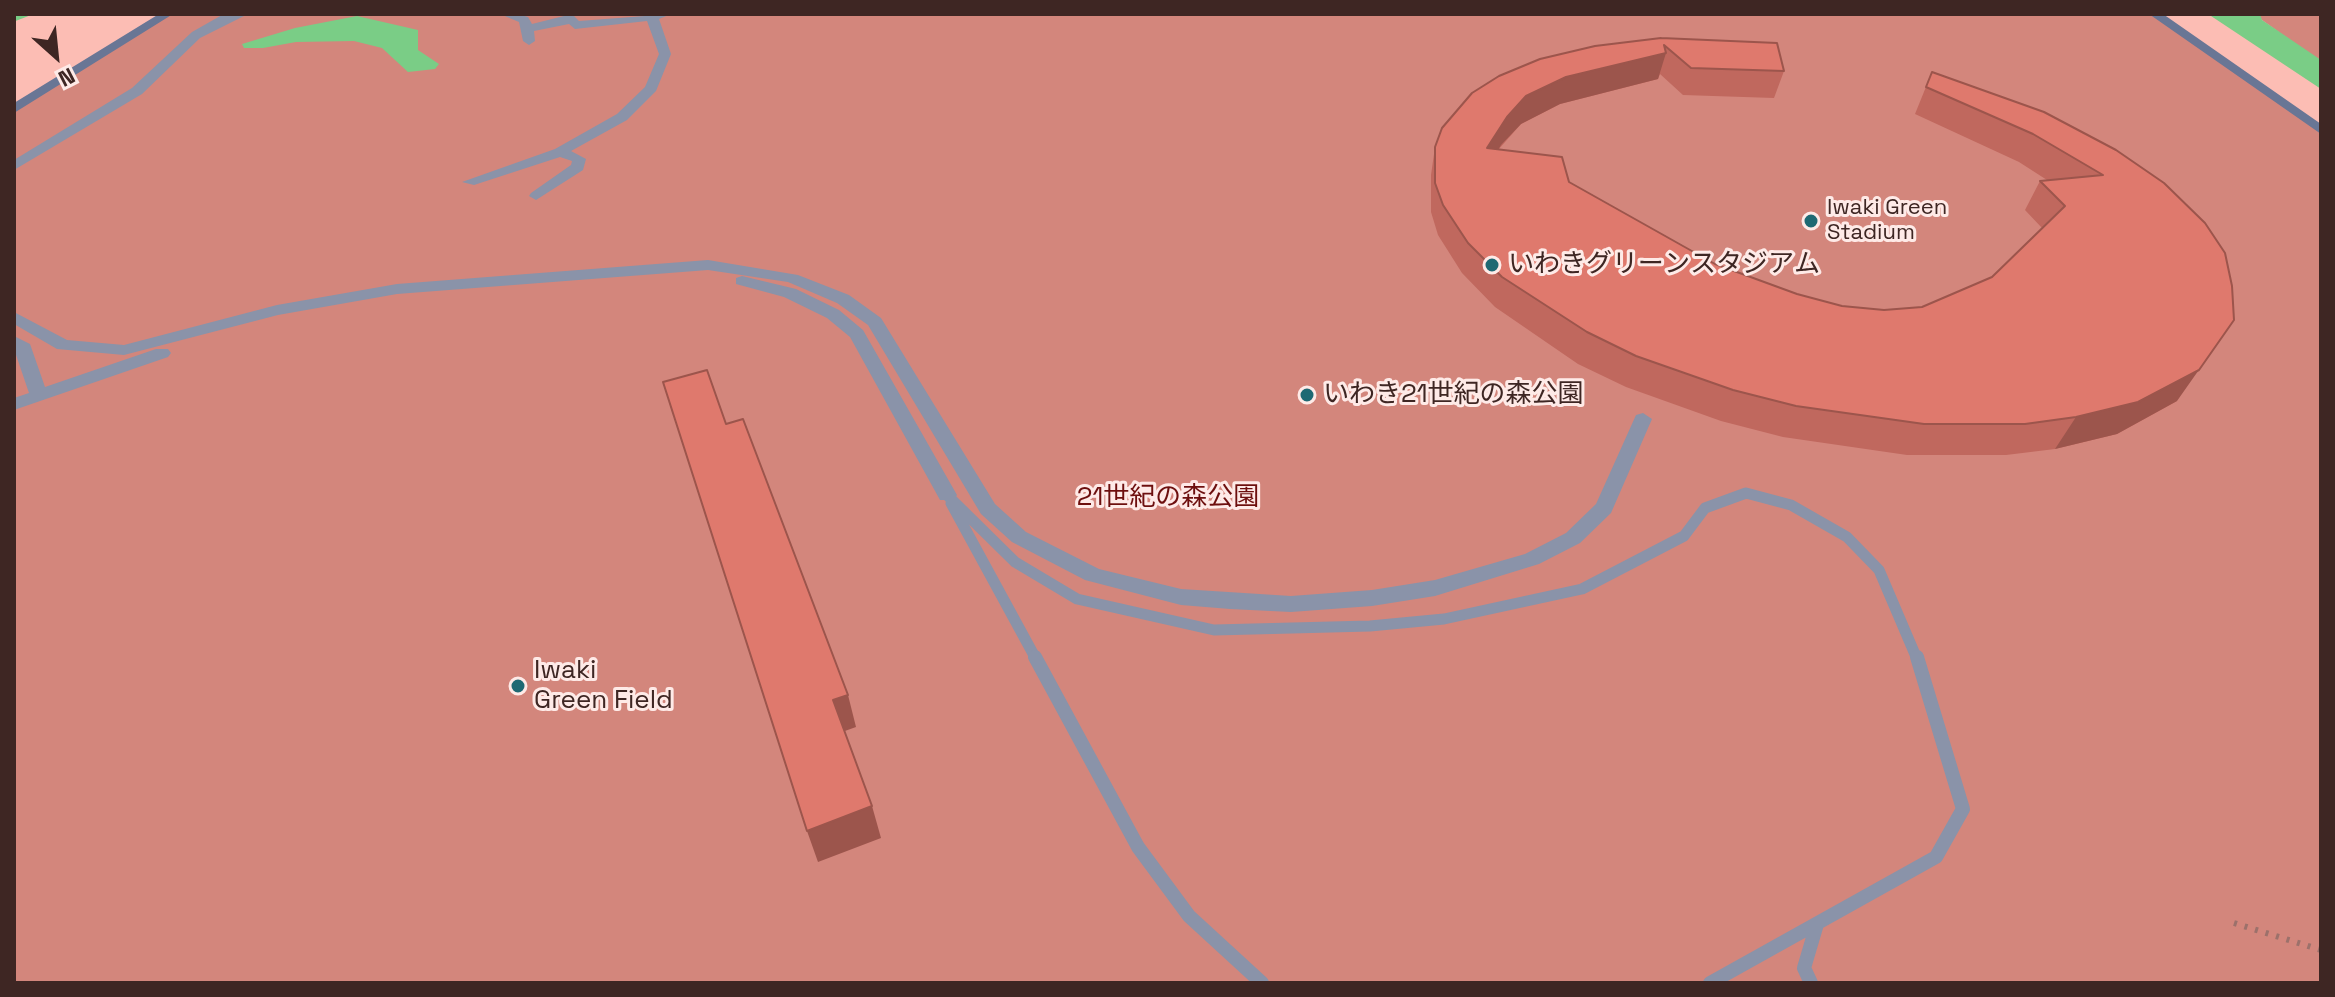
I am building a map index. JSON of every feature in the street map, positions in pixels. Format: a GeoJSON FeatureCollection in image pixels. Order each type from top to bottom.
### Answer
{"type":"FeatureCollection","features":[{"type":"Feature","properties":{"kind":"street"},"geometry":{"type":"LineString","coordinates":[[14,109],[167,14]]}},
{"type":"Feature","properties":{"kind":"street"},"geometry":{"type":"LineString","coordinates":[[14,155],[114,97],[172,40],[216,14]]}},
{"type":"Feature","properties":{"kind":"street"},"geometry":{"type":"LineString","coordinates":[[14,166],[137,91],[196,35],[226,18],[242,14]]}},
{"type":"Feature","properties":{"kind":"street"},"geometry":{"type":"LineString","coordinates":[[469,182],[560,152],[622,117],[656,82],[665,54],[658,16],[575,25],[573,19],[528,34],[524,20],[506,14]]}},
{"type":"Feature","properties":{"kind":"street"},"geometry":{"type":"LineString","coordinates":[[2155,14],[2321,130]]}},
{"type":"Feature","properties":{"kind":"street"},"geometry":{"type":"LineString","coordinates":[[536,196],[578,167],[579,159],[560,152]]}},
{"type":"Feature","properties":{"kind":"street"},"geometry":{"type":"LineString","coordinates":[[14,317],[63,345],[124,350],[277,310],[397,289],[555,274],[708,265],[792,278],[831,293],[875,322],[988,509],[1019,537],[1093,575],[1181,597],[1230,601],[1291,604],[1372,598],[1435,588],[1532,559],[1573,538],[1604,508],[1643,419]]}},
{"type":"Feature","properties":{"kind":"street"},"geometry":{"type":"LineString","coordinates":[[14,404],[248,326],[321,313],[491,293],[688,276],[720,277],[790,293],[833,314],[857,334],[947,495]]}},
{"type":"Feature","properties":{"kind":"street"},"geometry":{"type":"LineString","coordinates":[[14,341],[21,344],[39,395]]}},
{"type":"Feature","properties":{"kind":"lane"},"geometry":{"type":"LineString","coordinates":[[947,495],[1015,562],[1077,599],[1214,630],[1370,626],[1444,619],[1582,589],[1684,536],[1705,508],[1746,493],[1791,505],[1847,537],[1879,570],[1920,665],[1963,809],[1936,857],[1710,983]]}},
{"type":"Feature","properties":{"kind":"lane"},"geometry":{"type":"LineString","coordinates":[[947,495],[1138,847],[1189,916],[1262,983]]}},
{"type":"Feature","properties":{"kind":"lane"},"geometry":{"type":"LineString","coordinates":[[1811,983],[1804,968],[1817,924]]}},
{"type":"Feature","properties":{"kind":"path"},"geometry":{"type":"LineString","coordinates":[[2234,923],[2321,950]]}},
{"type":"Feature","properties":{"kind":"green space","name":"21世紀の森公園"},"geometry":{"type":"Polygon","coordinates":[[[167,14],[2155,14],[2321,130],[2321,983],[14,983],[14,109],[167,14]]]}},
{"type":"Feature","properties":{"kind":"green space"},"geometry":{"type":"Polygon","coordinates":[[[2258,14],[2321,14],[2321,62],[2262,20],[2258,14]]]}},
{"type":"Feature","properties":{"kind":"shaded area"},"geometry":{"type":"Polygon","coordinates":[[[2208,14],[2260,14],[2262,20],[2321,60],[2321,89],[2208,14]]]}},
{"type":"Feature","properties":{"kind":"shaded area"},"geometry":{"type":"Polygon","coordinates":[[[357,16],[418,30],[418,50],[439,64],[435,69],[408,72],[382,48],[354,41],[296,42],[263,48],[244,48],[242,44],[295,28],[357,16]]]}},
{"type":"Feature","properties":{"kind":"building"},"geometry":{"type":"Polygon","coordinates":[[[1661,38],[1777,43],[1784,71],[1691,68],[1664,45],[1666,53],[1566,77],[1526,96],[1507,117],[1487,148],[1562,157],[1569,182],[1715,264],[1797,294],[1842,306],[1884,310],[1922,307],[1992,277],[2065,206],[2040,181],[2103,175],[2033,134],[1926,87],[1932,72],[2044,112],[2116,150],[2164,183],[2205,223],[2225,253],[2232,286],[2234,320],[2199,370],[2138,402],[2076,417],[2025,424],[1924,424],[1796,406],[1733,390],[1636,356],[1587,332],[1502,277],[1468,243],[1443,205],[1435,183],[1435,147],[1442,128],[1472,93],[1499,76],[1540,59],[1595,46],[1661,38]]]}},
{"type":"Feature","properties":{"kind":"building"},"geometry":{"type":"Polygon","coordinates":[[[707,370],[726,424],[743,419],[848,695],[833,700],[872,806],[807,831],[663,382],[707,370]]]}},
{"type":"Feature","properties":{"kind":"waterway"},"geometry":{"type":"LineString","coordinates":[[14,19],[27,14]]}},
{"type":"Feature","properties":{"kind":"place","name":"Iwaki Green Stadium"},"geometry":{"type":"Point","coordinates":[1811,221]}},
{"type":"Feature","properties":{"kind":"place","name":"いわきグリーンスタジアム"},"geometry":{"type":"Point","coordinates":[1492,265]}},
{"type":"Feature","properties":{"kind":"place","name":"いわき21世紀の森公園"},"geometry":{"type":"Point","coordinates":[1307,395]}},
{"type":"Feature","properties":{"kind":"place","name":"Iwaki Green Field"},"geometry":{"type":"Point","coordinates":[518,686]}}]}
